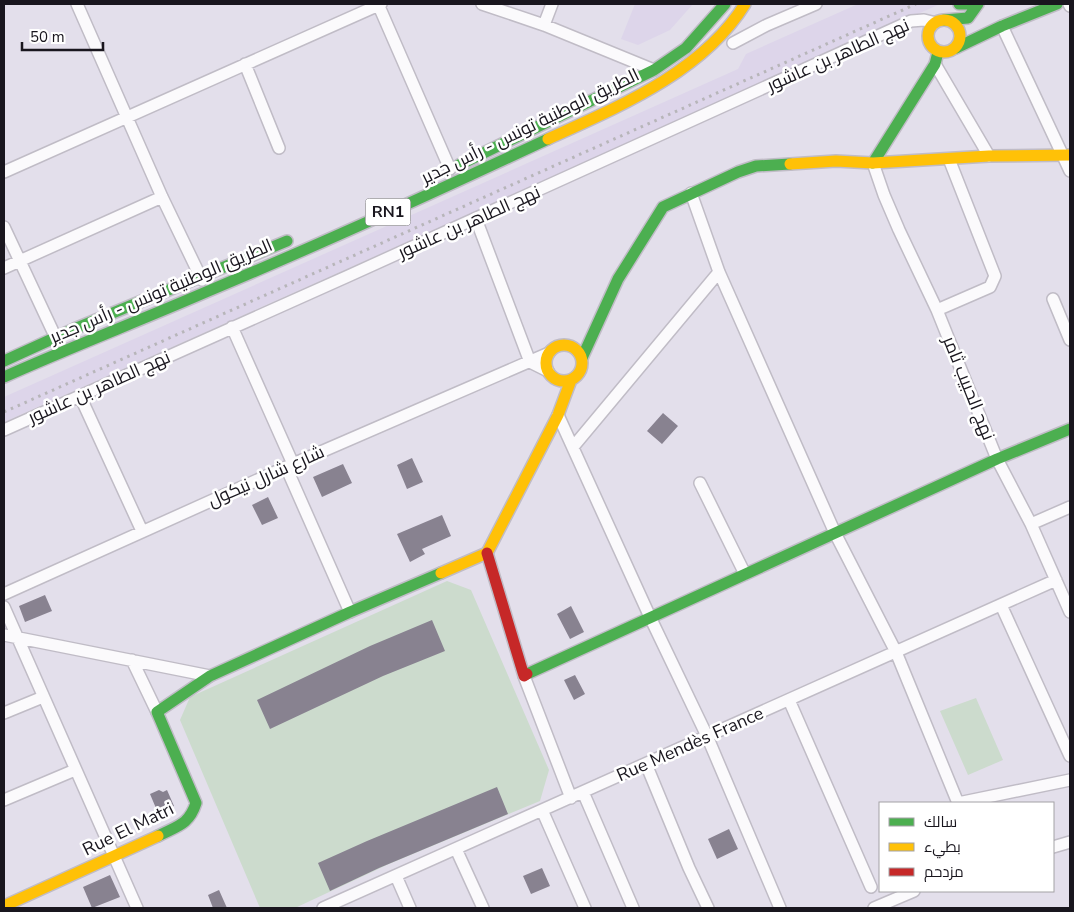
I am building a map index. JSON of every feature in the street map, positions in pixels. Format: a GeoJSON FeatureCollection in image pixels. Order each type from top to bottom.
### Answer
{"type":"FeatureCollection","features":[{"type":"Feature","properties":{"kind":"main road","name":"الطريق الوطنية تونس - رأس جدير"},"geometry":{"type":"LineString","coordinates":[[445,171],[654,70],[686,48],[725,4]]}},
{"type":"Feature","properties":{"kind":"main road","name":"الطريق الوطنية تونس - رأس جدير"},"geometry":{"type":"LineString","coordinates":[[4,377],[74,346],[208,292],[460,180],[615,108],[662,82],[711,46],[737,17],[745,4]]}},
{"type":"Feature","properties":{"kind":"main road"},"geometry":{"type":"LineString","coordinates":[[959,4],[978,4]]}},
{"type":"Feature","properties":{"kind":"main road"},"geometry":{"type":"LineString","coordinates":[[978,4],[968,18],[944,20],[932,25],[929,30],[929,43],[938,52],[944,53],[1002,26],[1057,4]]}},
{"type":"Feature","properties":{"kind":"main road"},"geometry":{"type":"LineString","coordinates":[[944,20],[956,24],[959,30],[960,42],[956,48]]}},
{"type":"Feature","properties":{"kind":"main road"},"geometry":{"type":"LineString","coordinates":[[872,163],[935,64],[938,52]]}},
{"type":"Feature","properties":{"kind":"main road"},"geometry":{"type":"LineString","coordinates":[[158,712],[210,676],[350,612],[487,553],[558,415],[571,380],[580,373],[582,358],[618,279],[651,224],[664,208],[691,193],[756,166],[836,161],[872,163],[989,156],[1067,155]]}},
{"type":"Feature","properties":{"kind":"main road","name":"الطريق الوطنية تونس - رأس جدير"},"geometry":{"type":"LineString","coordinates":[[4,361],[55,336],[293,239]]}},
{"type":"Feature","properties":{"kind":"main road"},"geometry":{"type":"LineString","coordinates":[[558,415],[546,360],[549,353],[558,346],[565,345],[597,326]]}},
{"type":"Feature","properties":{"kind":"main road"},"geometry":{"type":"LineString","coordinates":[[565,345],[576,349],[582,358]]}},
{"type":"Feature","properties":{"kind":"main road"},"geometry":{"type":"LineString","coordinates":[[550,374],[559,381],[571,380]]}},
{"type":"Feature","properties":{"kind":"main road"},"geometry":{"type":"LineString","coordinates":[[487,553],[524,676],[997,459],[1070,429]]}},
{"type":"Feature","properties":{"kind":"main road","name":"Rue El Matri"},"geometry":{"type":"LineString","coordinates":[[4,906],[114,857],[184,823],[192,815],[196,803],[158,712]]}},
{"type":"Feature","properties":{"kind":"street"},"geometry":{"type":"LineString","coordinates":[[77,4],[162,197],[208,292]]}},
{"type":"Feature","properties":{"kind":"street"},"geometry":{"type":"LineString","coordinates":[[4,172],[380,4],[445,171]]}},
{"type":"Feature","properties":{"kind":"street"},"geometry":{"type":"LineString","coordinates":[[482,4],[544,25],[654,70]]}},
{"type":"Feature","properties":{"kind":"street"},"geometry":{"type":"LineString","coordinates":[[544,25],[552,4]]}},
{"type":"Feature","properties":{"kind":"street"},"geometry":{"type":"LineString","coordinates":[[733,43],[767,25],[816,4]]}},
{"type":"Feature","properties":{"kind":"street","name":"نهج الطاهر بن عاشور"},"geometry":{"type":"LineString","coordinates":[[4,430],[476,219],[911,21],[924,20],[932,22],[932,25]]}},
{"type":"Feature","properties":{"kind":"street"},"geometry":{"type":"LineString","coordinates":[[1002,26],[1067,155],[1070,170]]}},
{"type":"Feature","properties":{"kind":"street"},"geometry":{"type":"LineString","coordinates":[[245,64],[279,148]]}},
{"type":"Feature","properties":{"kind":"street"},"geometry":{"type":"LineString","coordinates":[[935,64],[989,156]]}},
{"type":"Feature","properties":{"kind":"street"},"geometry":{"type":"LineString","coordinates":[[937,310],[990,287],[995,276],[949,159]]}},
{"type":"Feature","properties":{"kind":"street","name":"نهج الحبيب ثامر"},"geometry":{"type":"LineString","coordinates":[[872,163],[892,212],[937,310],[997,459],[1032,524],[1070,612]]}},
{"type":"Feature","properties":{"kind":"street"},"geometry":{"type":"LineString","coordinates":[[691,193],[718,272],[835,533],[896,652],[958,802]]}},
{"type":"Feature","properties":{"kind":"street"},"geometry":{"type":"LineString","coordinates":[[4,268],[162,197]]}},
{"type":"Feature","properties":{"kind":"street"},"geometry":{"type":"LineString","coordinates":[[476,219],[530,362],[550,374]]}},
{"type":"Feature","properties":{"kind":"street"},"geometry":{"type":"LineString","coordinates":[[4,227],[55,336]]}},
{"type":"Feature","properties":{"kind":"street"},"geometry":{"type":"LineString","coordinates":[[573,447],[718,272]]}},
{"type":"Feature","properties":{"kind":"street"},"geometry":{"type":"LineString","coordinates":[[1053,299],[1068,325],[1070,340]]}},
{"type":"Feature","properties":{"kind":"street"},"geometry":{"type":"LineString","coordinates":[[232,327],[350,612]]}},
{"type":"Feature","properties":{"kind":"street","name":"شارع شارل نيكول"},"geometry":{"type":"LineString","coordinates":[[4,594],[289,465],[549,353]]}},
{"type":"Feature","properties":{"kind":"street"},"geometry":{"type":"LineString","coordinates":[[80,396],[142,531]]}},
{"type":"Feature","properties":{"kind":"street"},"geometry":{"type":"LineString","coordinates":[[558,415],[650,617],[707,736],[780,908]]}},
{"type":"Feature","properties":{"kind":"street"},"geometry":{"type":"LineString","coordinates":[[700,483],[745,574]]}},
{"type":"Feature","properties":{"kind":"street"},"geometry":{"type":"LineString","coordinates":[[1032,524],[1070,506]]}},
{"type":"Feature","properties":{"kind":"street","name":"Rue Mendès France"},"geometry":{"type":"LineString","coordinates":[[328,907],[1056,580]]}},
{"type":"Feature","properties":{"kind":"street"},"geometry":{"type":"LineString","coordinates":[[1001,605],[1070,756]]}},
{"type":"Feature","properties":{"kind":"street"},"geometry":{"type":"LineString","coordinates":[[4,608],[137,908]]}},
{"type":"Feature","properties":{"kind":"street"},"geometry":{"type":"LineString","coordinates":[[4,635],[210,676]]}},
{"type":"Feature","properties":{"kind":"street"},"geometry":{"type":"LineString","coordinates":[[132,660],[158,712]]}},
{"type":"Feature","properties":{"kind":"street"},"geometry":{"type":"LineString","coordinates":[[524,676],[571,798]]}},
{"type":"Feature","properties":{"kind":"street"},"geometry":{"type":"LineString","coordinates":[[4,713],[43,697]]}},
{"type":"Feature","properties":{"kind":"street"},"geometry":{"type":"LineString","coordinates":[[789,700],[871,887]]}},
{"type":"Feature","properties":{"kind":"street"},"geometry":{"type":"LineString","coordinates":[[646,764],[689,868],[708,908]]}},
{"type":"Feature","properties":{"kind":"street"},"geometry":{"type":"LineString","coordinates":[[4,800],[76,770]]}},
{"type":"Feature","properties":{"kind":"street"},"geometry":{"type":"LineString","coordinates":[[963,802],[1070,780]]}},
{"type":"Feature","properties":{"kind":"street"},"geometry":{"type":"LineString","coordinates":[[583,792],[633,908]]}},
{"type":"Feature","properties":{"kind":"street"},"geometry":{"type":"LineString","coordinates":[[542,810],[585,908]]}},
{"type":"Feature","properties":{"kind":"street"},"geometry":{"type":"LineString","coordinates":[[1054,847],[1070,842]]}},
{"type":"Feature","properties":{"kind":"street"},"geometry":{"type":"LineString","coordinates":[[456,849],[483,908]]}},
{"type":"Feature","properties":{"kind":"street"},"geometry":{"type":"LineString","coordinates":[[396,876],[410,908]]}},
{"type":"Feature","properties":{"kind":"street"},"geometry":{"type":"LineString","coordinates":[[874,908],[912,892]]}},
{"type":"Feature","properties":{"kind":"shaded area"},"geometry":{"type":"Polygon","coordinates":[[[635,4],[693,4],[670,30],[638,45],[621,39],[635,4]]]}},
{"type":"Feature","properties":{"kind":"shaded area"},"geometry":{"type":"Polygon","coordinates":[[[858,4],[940,4],[4,422],[4,397],[738,69],[746,54],[858,4]]]}},
{"type":"Feature","properties":{"kind":"green space"},"geometry":{"type":"Polygon","coordinates":[[[447,581],[471,590],[549,770],[540,801],[389,864],[295,908],[260,908],[180,720],[190,697],[447,581]]]}},
{"type":"Feature","properties":{"kind":"green space"},"geometry":{"type":"Polygon","coordinates":[[[976,698],[1003,760],[968,775],[940,711],[976,698]]]}},
{"type":"Feature","properties":{"kind":"building"},"geometry":{"type":"Polygon","coordinates":[[[663,413],[678,426],[662,444],[647,431],[663,413]]]}},
{"type":"Feature","properties":{"kind":"building"},"geometry":{"type":"Polygon","coordinates":[[[412,458],[423,482],[407,489],[397,465],[412,458]]]}},
{"type":"Feature","properties":{"kind":"building"},"geometry":{"type":"Polygon","coordinates":[[[343,464],[352,483],[322,497],[313,477],[343,464]]]}},
{"type":"Feature","properties":{"kind":"building"},"geometry":{"type":"Polygon","coordinates":[[[268,497],[278,518],[262,525],[252,505],[268,497]]]}},
{"type":"Feature","properties":{"kind":"building"},"geometry":{"type":"Polygon","coordinates":[[[442,515],[451,536],[422,549],[425,554],[410,562],[397,534],[442,515]]]}},
{"type":"Feature","properties":{"kind":"building"},"geometry":{"type":"Polygon","coordinates":[[[45,595],[52,611],[25,622],[19,606],[45,595]]]}},
{"type":"Feature","properties":{"kind":"building"},"geometry":{"type":"Polygon","coordinates":[[[571,606],[584,632],[570,639],[557,614],[571,606]]]}},
{"type":"Feature","properties":{"kind":"building"},"geometry":{"type":"Polygon","coordinates":[[[432,620],[445,651],[383,676],[270,729],[257,700],[370,646],[432,620]]]}},
{"type":"Feature","properties":{"kind":"building"},"geometry":{"type":"Polygon","coordinates":[[[575,675],[585,694],[574,700],[564,680],[575,675]]]}},
{"type":"Feature","properties":{"kind":"building"},"geometry":{"type":"Polygon","coordinates":[[[497,787],[508,814],[379,868],[330,891],[318,863],[497,787]]]}},
{"type":"Feature","properties":{"kind":"building"},"geometry":{"type":"Polygon","coordinates":[[[159,790],[163,792],[167,790],[174,806],[158,813],[150,794],[159,790]]]}},
{"type":"Feature","properties":{"kind":"building"},"geometry":{"type":"Polygon","coordinates":[[[729,829],[738,849],[717,859],[708,839],[729,829]]]}},
{"type":"Feature","properties":{"kind":"building"},"geometry":{"type":"Polygon","coordinates":[[[542,868],[550,886],[531,894],[523,876],[542,868]]]}},
{"type":"Feature","properties":{"kind":"building"},"geometry":{"type":"Polygon","coordinates":[[[110,875],[120,897],[92,908],[83,887],[110,875]]]}},
{"type":"Feature","properties":{"kind":"building"},"geometry":{"type":"Polygon","coordinates":[[[219,890],[227,908],[213,908],[208,895],[219,890]]]}},
{"type":"Feature","properties":{"kind":"railway"},"geometry":{"type":"LineString","coordinates":[[4,412],[916,4]]}},
{"type":"Feature","properties":{"kind":"traffic: fast"},"geometry":{"type":"LineString","coordinates":[[459,165],[654,70],[686,48],[725,4]]}},
{"type":"Feature","properties":{"kind":"traffic: fast"},"geometry":{"type":"LineString","coordinates":[[959,4],[978,4]]}},
{"type":"Feature","properties":{"kind":"traffic: fast"},"geometry":{"type":"LineString","coordinates":[[944,20],[968,18],[978,4]]}},
{"type":"Feature","properties":{"kind":"traffic: fast"},"geometry":{"type":"LineString","coordinates":[[956,48],[1002,26],[1057,4]]}},
{"type":"Feature","properties":{"kind":"traffic: fast"},"geometry":{"type":"LineString","coordinates":[[873,163],[935,64],[938,52]]}},
{"type":"Feature","properties":{"kind":"traffic: fast"},"geometry":{"type":"LineString","coordinates":[[4,377],[292,255],[548,139]]}},
{"type":"Feature","properties":{"kind":"traffic: fast"},"geometry":{"type":"LineString","coordinates":[[582,358],[618,279],[663,207],[738,172],[756,166],[790,164]]}},
{"type":"Feature","properties":{"kind":"traffic: fast"},"geometry":{"type":"LineString","coordinates":[[4,361],[74,329],[287,241]]}},
{"type":"Feature","properties":{"kind":"traffic: fast"},"geometry":{"type":"LineString","coordinates":[[527,674],[997,459],[1070,429]]}},
{"type":"Feature","properties":{"kind":"traffic: fast"},"geometry":{"type":"LineString","coordinates":[[158,836],[182,824],[190,816],[196,803],[157,712],[210,676],[441,573]]}},
{"type":"Feature","properties":{"kind":"traffic: slow"},"geometry":{"type":"LineString","coordinates":[[548,139],[630,100],[683,68],[727,28],[745,4]]}},
{"type":"Feature","properties":{"kind":"traffic: slow"},"geometry":{"type":"LineString","coordinates":[[944,20],[956,24],[960,36],[956,48],[944,52],[932,48],[928,36],[932,24],[944,20]]}},
{"type":"Feature","properties":{"kind":"traffic: slow"},"geometry":{"type":"LineString","coordinates":[[790,164],[836,161],[873,163],[989,156],[1070,155]]}},
{"type":"Feature","properties":{"kind":"traffic: slow"},"geometry":{"type":"LineString","coordinates":[[564,345],[571,346],[577,350],[581,356],[582,363],[581,370],[577,376],[571,380],[564,381],[557,380],[551,376],[547,370],[546,363],[547,356],[551,350],[557,346],[564,345]]}},
{"type":"Feature","properties":{"kind":"traffic: slow"},"geometry":{"type":"LineString","coordinates":[[441,573],[487,553],[558,415],[571,380]]}},
{"type":"Feature","properties":{"kind":"traffic: slow"},"geometry":{"type":"LineString","coordinates":[[4,906],[158,836]]}},
{"type":"Feature","properties":{"kind":"traffic: jam"},"geometry":{"type":"LineString","coordinates":[[487,553],[524,676],[527,674]]}}]}
